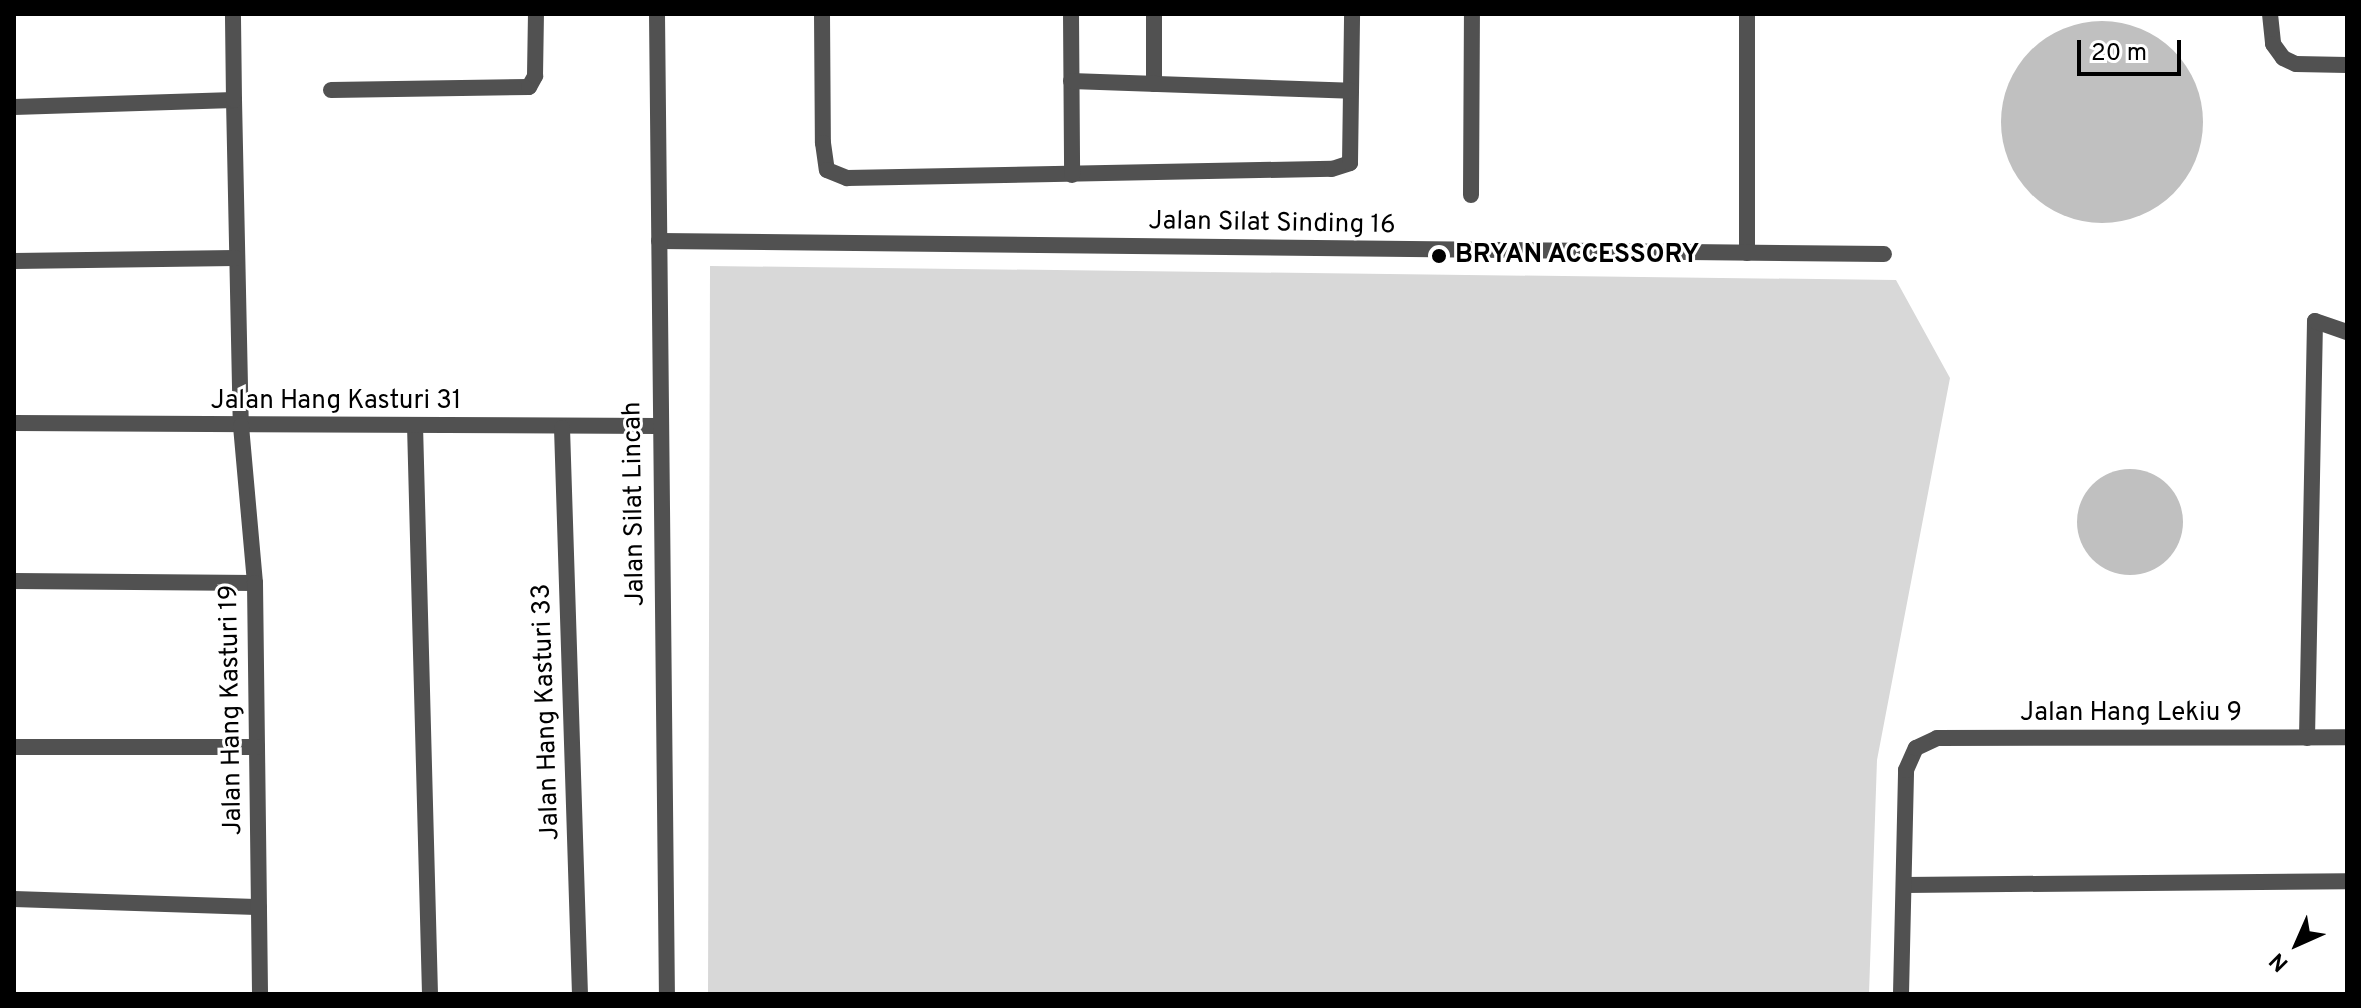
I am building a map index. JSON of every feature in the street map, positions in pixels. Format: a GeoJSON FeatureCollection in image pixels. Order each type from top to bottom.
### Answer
{"type":"FeatureCollection","features":[{"type":"Feature","properties":{"kind":"street","name":"Jalan Hang Kasturi 19"},"geometry":{"type":"LineString","coordinates":[[233,14],[235,258],[241,426],[255,583],[260,994]]}},
{"type":"Feature","properties":{"kind":"street"},"geometry":{"type":"LineString","coordinates":[[331,90],[529,87],[535,76],[536,14]]}},
{"type":"Feature","properties":{"kind":"street","name":"Jalan Silat Lincah"},"geometry":{"type":"LineString","coordinates":[[657,14],[658,426],[667,994]]}},
{"type":"Feature","properties":{"kind":"street"},"geometry":{"type":"LineString","coordinates":[[822,14],[827,170],[847,178],[1332,169],[1350,163],[1352,14]]}},
{"type":"Feature","properties":{"kind":"street"},"geometry":{"type":"LineString","coordinates":[[1071,14],[1072,175]]}},
{"type":"Feature","properties":{"kind":"street"},"geometry":{"type":"LineString","coordinates":[[1154,14],[1154,84]]}},
{"type":"Feature","properties":{"kind":"street"},"geometry":{"type":"LineString","coordinates":[[1471,195],[1472,14]]}},
{"type":"Feature","properties":{"kind":"street"},"geometry":{"type":"LineString","coordinates":[[1747,14],[1747,253]]}},
{"type":"Feature","properties":{"kind":"street"},"geometry":{"type":"LineString","coordinates":[[2270,14],[2273,44],[2283,58],[2296,64],[2347,65]]}},
{"type":"Feature","properties":{"kind":"street"},"geometry":{"type":"LineString","coordinates":[[1071,81],[1351,91]]}},
{"type":"Feature","properties":{"kind":"street"},"geometry":{"type":"LineString","coordinates":[[14,107],[234,100]]}},
{"type":"Feature","properties":{"kind":"street","name":"Jalan Silat Sinding 16"},"geometry":{"type":"LineString","coordinates":[[659,241],[1884,254]]}},
{"type":"Feature","properties":{"kind":"street"},"geometry":{"type":"LineString","coordinates":[[14,261],[235,258]]}},
{"type":"Feature","properties":{"kind":"street"},"geometry":{"type":"LineString","coordinates":[[2307,738],[2315,321],[2347,332]]}},
{"type":"Feature","properties":{"kind":"street","name":"Jalan Hang Kasturi 31"},"geometry":{"type":"LineString","coordinates":[[14,423],[562,428],[658,426]]}},
{"type":"Feature","properties":{"kind":"street"},"geometry":{"type":"LineString","coordinates":[[415,425],[430,994]]}},
{"type":"Feature","properties":{"kind":"street","name":"Jalan Hang Kasturi 33"},"geometry":{"type":"LineString","coordinates":[[562,428],[580,994]]}},
{"type":"Feature","properties":{"kind":"street"},"geometry":{"type":"LineString","coordinates":[[14,581],[255,583]]}},
{"type":"Feature","properties":{"kind":"street","name":"Jalan Hang Lekiu 9"},"geometry":{"type":"LineString","coordinates":[[1904,885],[1906,770],[1916,748],[1937,738],[2347,737]]}},
{"type":"Feature","properties":{"kind":"street"},"geometry":{"type":"LineString","coordinates":[[14,747],[257,747]]}},
{"type":"Feature","properties":{"kind":"street"},"geometry":{"type":"LineString","coordinates":[[1901,994],[1904,885],[2347,881]]}},
{"type":"Feature","properties":{"kind":"street"},"geometry":{"type":"LineString","coordinates":[[14,899],[259,907]]}},
{"type":"Feature","properties":{"kind":"shaded area"},"geometry":{"type":"Polygon","coordinates":[[[710,266],[1896,280],[1950,378],[1877,760],[1869,994],[708,994],[710,266]]]}},
{"type":"Feature","properties":{"kind":"building"},"geometry":{"type":"Polygon","coordinates":[[[2102,21],[2141,28],[2174,50],[2196,83],[2203,122],[2196,161],[2174,194],[2141,216],[2102,223],[2063,216],[2030,194],[2008,161],[2001,122],[2008,83],[2030,50],[2063,28],[2102,21]]]}},
{"type":"Feature","properties":{"kind":"building"},"geometry":{"type":"Polygon","coordinates":[[[2130,469],[2150,473],[2168,484],[2179,502],[2183,522],[2179,542],[2168,560],[2150,571],[2130,575],[2110,571],[2092,560],[2081,542],[2077,522],[2081,502],[2092,484],[2110,473],[2130,469]]]}},
{"type":"Feature","properties":{"kind":"place","name":"BRYAN ACCESSORY"},"geometry":{"type":"Point","coordinates":[1439,256]}}]}
